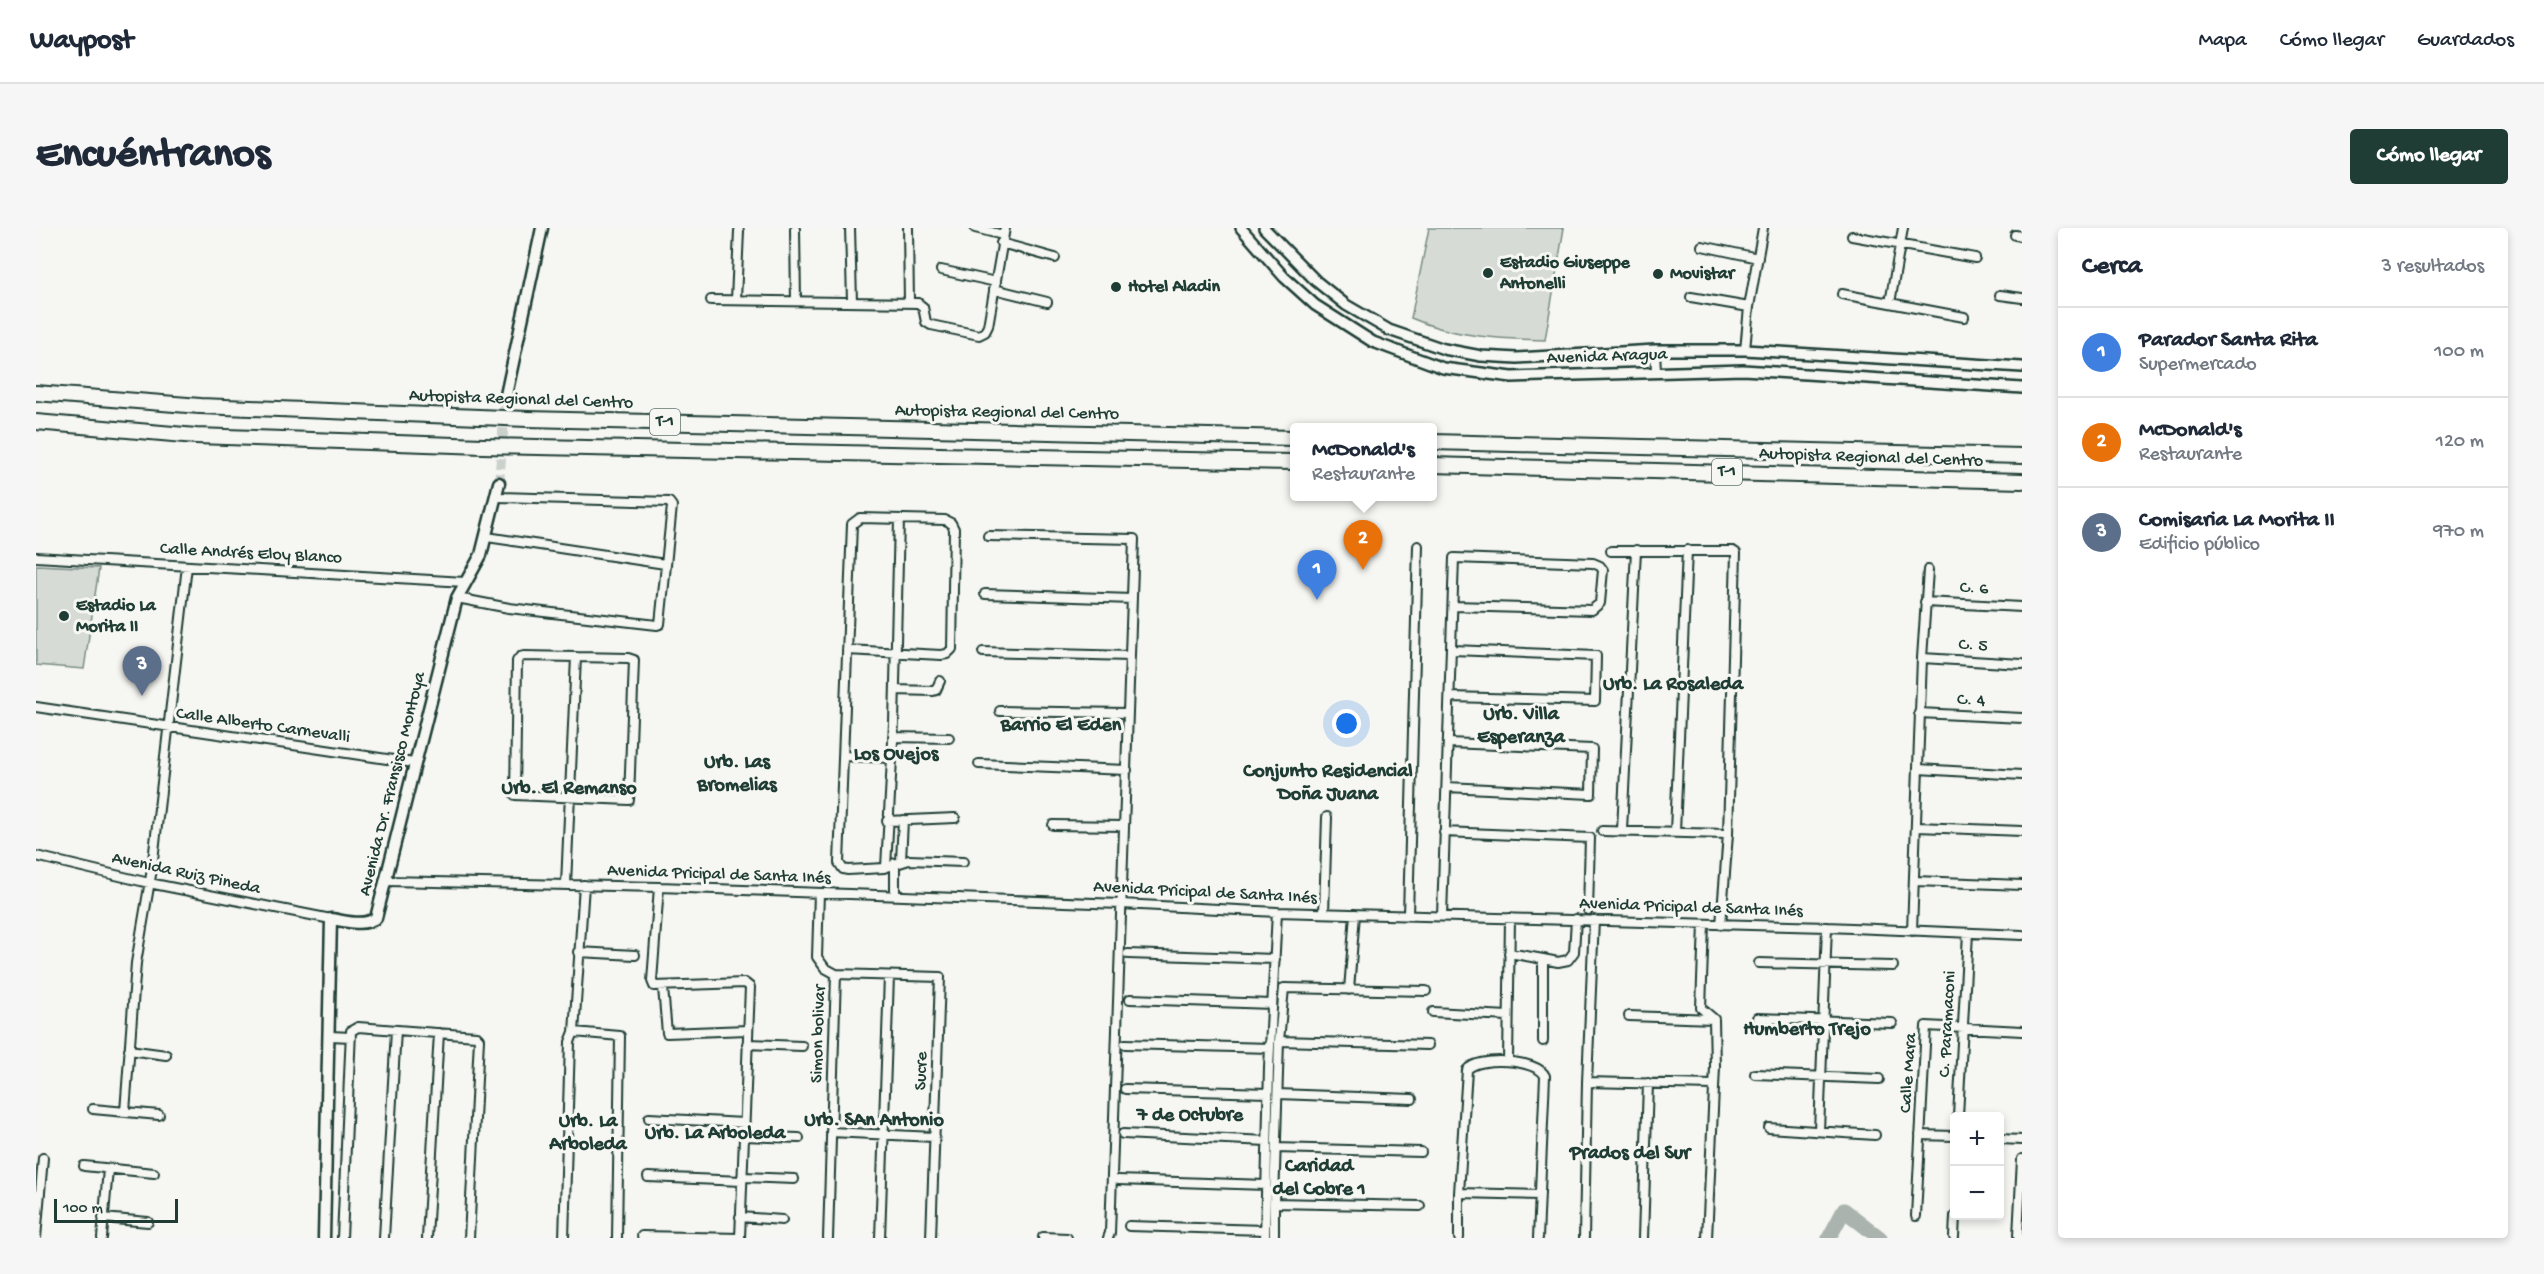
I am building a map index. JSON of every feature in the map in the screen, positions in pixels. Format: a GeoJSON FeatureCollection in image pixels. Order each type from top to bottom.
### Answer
{"type":"FeatureCollection","features":[{"type":"Feature","properties":{"kind":"highway","name":"Autopista Regional del Centro"},"geometry":{"type":"LineString","coordinates":[[36,393],[200,406],[528,419],[1290,438]]}},
{"type":"Feature","properties":{"kind":"highway","name":"T-1"},"geometry":{"type":"LineString","coordinates":[[36,422],[208,437],[483,446],[1290,462]]}},
{"type":"Feature","properties":{"kind":"highway","name":"Autopista Regional del Centro"},"geometry":{"type":"LineString","coordinates":[[1437,442],[2022,456]]}},
{"type":"Feature","properties":{"kind":"highway","name":"Autopista Regional del Centro"},"geometry":{"type":"LineString","coordinates":[[1437,465],[2022,481]]}},
{"type":"Feature","properties":{"kind":"main road"},"geometry":{"type":"LineString","coordinates":[[506,395],[542,228]]}},
{"type":"Feature","properties":{"kind":"main road","name":"Avenida Dr. Fransisco Montoya"},"geometry":{"type":"LineString","coordinates":[[331,919],[369,923],[376,918],[457,598],[481,555],[499,483]]}},
{"type":"Feature","properties":{"kind":"main road"},"geometry":{"type":"LineString","coordinates":[[324,1238],[331,919]]}},
{"type":"Feature","properties":{"kind":"street"},"geometry":{"type":"LineString","coordinates":[[850,228],[852,302]]}},
{"type":"Feature","properties":{"kind":"street"},"geometry":{"type":"LineString","coordinates":[[908,228],[909,302]]}},
{"type":"Feature","properties":{"kind":"street"},"geometry":{"type":"LineString","coordinates":[[975,228],[1003,235],[1055,258]]}},
{"type":"Feature","properties":{"kind":"street","name":"Avenida Aragua"},"geometry":{"type":"LineString","coordinates":[[1241,228],[1284,277],[1315,305],[1372,342],[1420,362],[1443,368],[1512,377],[1743,370],[2022,388]]}},
{"type":"Feature","properties":{"kind":"street","name":"Avenida Aragua"},"geometry":{"type":"LineString","coordinates":[[1264,228],[1316,281],[1346,305],[1389,330],[1444,349],[1480,356],[1517,358],[1655,350],[1745,350],[2022,367]]}},
{"type":"Feature","properties":{"kind":"street"},"geometry":{"type":"LineString","coordinates":[[1745,350],[1749,307],[1763,228]]}},
{"type":"Feature","properties":{"kind":"street"},"geometry":{"type":"LineString","coordinates":[[1890,303],[1903,228]]}},
{"type":"Feature","properties":{"kind":"street"},"geometry":{"type":"LineString","coordinates":[[795,229],[795,301]]}},
{"type":"Feature","properties":{"kind":"street"},"geometry":{"type":"LineString","coordinates":[[736,300],[738,231]]}},
{"type":"Feature","properties":{"kind":"street"},"geometry":{"type":"LineString","coordinates":[[711,300],[918,303],[923,307],[926,322],[931,325],[979,335],[985,332],[988,326],[1003,235]]}},
{"type":"Feature","properties":{"kind":"street"},"geometry":{"type":"LineString","coordinates":[[1852,236],[1975,258]]}},
{"type":"Feature","properties":{"kind":"street"},"geometry":{"type":"LineString","coordinates":[[1701,246],[1758,258]]}},
{"type":"Feature","properties":{"kind":"street"},"geometry":{"type":"LineString","coordinates":[[941,270],[1047,302]]}},
{"type":"Feature","properties":{"kind":"street"},"geometry":{"type":"LineString","coordinates":[[1842,294],[1964,317]]}},
{"type":"Feature","properties":{"kind":"street"},"geometry":{"type":"LineString","coordinates":[[2000,295],[2022,298]]}},
{"type":"Feature","properties":{"kind":"street"},"geometry":{"type":"LineString","coordinates":[[1691,297],[1749,307]]}},
{"type":"Feature","properties":{"kind":"street"},"geometry":{"type":"LineString","coordinates":[[1655,350],[1656,371]]}},
{"type":"Feature","properties":{"kind":"street"},"geometry":{"type":"LineString","coordinates":[[457,598],[509,608],[657,626],[661,620],[672,506],[669,502],[497,497]]}},
{"type":"Feature","properties":{"kind":"street"},"geometry":{"type":"LineString","coordinates":[[847,650],[947,654],[952,649],[954,529],[951,524],[945,520],[860,518],[852,524],[847,650],[839,863],[846,870],[886,867],[898,862],[963,862]]}},
{"type":"Feature","properties":{"kind":"street"},"geometry":{"type":"LineString","coordinates":[[886,867],[895,690],[899,520]]}},
{"type":"Feature","properties":{"kind":"street"},"geometry":{"type":"LineString","coordinates":[[988,536],[1134,539],[1110,1233],[1108,1238]]}},
{"type":"Feature","properties":{"kind":"street"},"geometry":{"type":"LineString","coordinates":[[487,537],[665,564]]}},
{"type":"Feature","properties":{"kind":"street"},"geometry":{"type":"LineString","coordinates":[[1408,915],[1418,546]]}},
{"type":"Feature","properties":{"kind":"street"},"geometry":{"type":"LineString","coordinates":[[1622,830],[1636,550]]}},
{"type":"Feature","properties":{"kind":"street"},"geometry":{"type":"LineString","coordinates":[[1675,832],[1687,550]]}},
{"type":"Feature","properties":{"kind":"street"},"geometry":{"type":"LineString","coordinates":[[1611,551],[1732,551],[1737,556],[1728,834],[1721,925]]}},
{"type":"Feature","properties":{"kind":"street","name":"Calle Andrés Eloy Blanco"},"geometry":{"type":"LineString","coordinates":[[36,557],[465,582]]}},
{"type":"Feature","properties":{"kind":"street"},"geometry":{"type":"LineString","coordinates":[[1442,916],[1454,558],[1593,563],[1603,570],[1600,603],[1592,610],[1454,606]]}},
{"type":"Feature","properties":{"kind":"street"},"geometry":{"type":"LineString","coordinates":[[124,1112],[136,963],[170,728],[187,566]]}},
{"type":"Feature","properties":{"kind":"street"},"geometry":{"type":"LineString","coordinates":[[1912,931],[1919,713],[1928,570]]}},
{"type":"Feature","properties":{"kind":"street"},"geometry":{"type":"LineString","coordinates":[[985,594],[1132,599]]}},
{"type":"Feature","properties":{"kind":"street","name":"C. 6"},"geometry":{"type":"LineString","coordinates":[[1925,602],[2022,607]]}},
{"type":"Feature","properties":{"kind":"street"},"geometry":{"type":"LineString","coordinates":[[1451,697],[1595,701],[1596,656],[1452,650]]}},
{"type":"Feature","properties":{"kind":"street"},"geometry":{"type":"LineString","coordinates":[[983,652],[1130,656]]}},
{"type":"Feature","properties":{"kind":"street"},"geometry":{"type":"LineString","coordinates":[[524,656],[634,660],[631,786],[628,800],[570,799],[515,795],[517,661],[524,656]]}},
{"type":"Feature","properties":{"kind":"street"},"geometry":{"type":"LineString","coordinates":[[567,885],[576,657]]}},
{"type":"Feature","properties":{"kind":"street","name":"C. 5"},"geometry":{"type":"LineString","coordinates":[[1922,658],[2022,663]]}},
{"type":"Feature","properties":{"kind":"street"},"geometry":{"type":"LineString","coordinates":[[895,690],[933,691],[936,690],[940,681]]}},
{"type":"Feature","properties":{"kind":"street","name":"Calle Alberto Carnevalli"},"geometry":{"type":"LineString","coordinates":[[36,707],[414,763]]}},
{"type":"Feature","properties":{"kind":"street"},"geometry":{"type":"LineString","coordinates":[[1000,711],[1128,713]]}},
{"type":"Feature","properties":{"kind":"street","name":"C. 4"},"geometry":{"type":"LineString","coordinates":[[1919,713],[2022,718]]}},
{"type":"Feature","properties":{"kind":"street"},"geometry":{"type":"LineString","coordinates":[[893,737],[949,738]]}},
{"type":"Feature","properties":{"kind":"street"},"geometry":{"type":"LineString","coordinates":[[1447,787],[1591,794],[1592,749],[1448,743]]}},
{"type":"Feature","properties":{"kind":"street"},"geometry":{"type":"LineString","coordinates":[[843,756],[891,758]]}},
{"type":"Feature","properties":{"kind":"street"},"geometry":{"type":"LineString","coordinates":[[979,764],[1126,770]]}},
{"type":"Feature","properties":{"kind":"street"},"geometry":{"type":"LineString","coordinates":[[1918,769],[2022,775]]}},
{"type":"Feature","properties":{"kind":"street"},"geometry":{"type":"LineString","coordinates":[[1324,913],[1327,817]]}},
{"type":"Feature","properties":{"kind":"street"},"geometry":{"type":"LineString","coordinates":[[887,821],[955,818]]}},
{"type":"Feature","properties":{"kind":"street"},"geometry":{"type":"LineString","coordinates":[[895,895],[903,820]]}},
{"type":"Feature","properties":{"kind":"street"},"geometry":{"type":"LineString","coordinates":[[1053,825],[1123,826]]}},
{"type":"Feature","properties":{"kind":"street"},"geometry":{"type":"LineString","coordinates":[[1917,827],[2022,831]]}},
{"type":"Feature","properties":{"kind":"street"},"geometry":{"type":"LineString","coordinates":[[1602,831],[1728,834]]}},
{"type":"Feature","properties":{"kind":"street"},"geometry":{"type":"LineString","coordinates":[[1444,832],[1590,838],[1588,910]]}},
{"type":"Feature","properties":{"kind":"street","name":"Avenida Ruiz Pineda"},"geometry":{"type":"LineString","coordinates":[[36,856],[149,883],[331,919]]}},
{"type":"Feature","properties":{"kind":"street","name":"Avenida Pricipal de Santa Inés"},"geometry":{"type":"LineString","coordinates":[[387,880],[659,887],[1278,912],[1576,919],[2022,935]]}},
{"type":"Feature","properties":{"kind":"street"},"geometry":{"type":"LineString","coordinates":[[1915,880],[2022,885]]}},
{"type":"Feature","properties":{"kind":"street"},"geometry":{"type":"LineString","coordinates":[[564,1238],[570,1042],[574,1032],[584,885]]}},
{"type":"Feature","properties":{"kind":"street"},"geometry":{"type":"LineString","coordinates":[[642,1236],[740,1238],[748,985],[654,986],[652,981],[659,887]]}},
{"type":"Feature","properties":{"kind":"street"},"geometry":{"type":"LineString","coordinates":[[819,893],[817,957],[825,968],[836,974],[889,975],[880,1238]]}},
{"type":"Feature","properties":{"kind":"street"},"geometry":{"type":"LineString","coordinates":[[1129,1226],[1265,1234],[1268,1093],[1278,912]]}},
{"type":"Feature","properties":{"kind":"street"},"geometry":{"type":"LineString","coordinates":[[1349,990],[1355,914]]}},
{"type":"Feature","properties":{"kind":"street"},"geometry":{"type":"LineString","coordinates":[[1508,1061],[1510,918]]}},
{"type":"Feature","properties":{"kind":"street"},"geometry":{"type":"LineString","coordinates":[[1509,953],[1558,962],[1568,960],[1574,952],[1576,919]]}},
{"type":"Feature","properties":{"kind":"street"},"geometry":{"type":"LineString","coordinates":[[1584,1238],[1587,1082],[1594,920]]}},
{"type":"Feature","properties":{"kind":"street"},"geometry":{"type":"LineString","coordinates":[[1704,924],[1701,1008],[1714,1019]]}},
{"type":"Feature","properties":{"kind":"street"},"geometry":{"type":"LineString","coordinates":[[1819,1131],[1827,927]]}},
{"type":"Feature","properties":{"kind":"street","name":"C. Paramaconi"},"geometry":{"type":"LineString","coordinates":[[1958,1112],[1968,933]]}},
{"type":"Feature","properties":{"kind":"street"},"geometry":{"type":"LineString","coordinates":[[578,952],[635,955]]}},
{"type":"Feature","properties":{"kind":"street"},"geometry":{"type":"LineString","coordinates":[[1128,954],[1275,959]]}},
{"type":"Feature","properties":{"kind":"street"},"geometry":{"type":"LineString","coordinates":[[1544,960],[1544,1041]]}},
{"type":"Feature","properties":{"kind":"street"},"geometry":{"type":"LineString","coordinates":[[1759,963],[1893,966]]}},
{"type":"Feature","properties":{"kind":"street","name":"Simon bolivar"},"geometry":{"type":"LineString","coordinates":[[828,1238],[836,974]]}},
{"type":"Feature","properties":{"kind":"street","name":"Sucre"},"geometry":{"type":"LineString","coordinates":[[889,975],[940,977],[931,1238]]}},
{"type":"Feature","properties":{"kind":"street"},"geometry":{"type":"LineString","coordinates":[[663,987],[667,1033],[747,1030]]}},
{"type":"Feature","properties":{"kind":"street"},"geometry":{"type":"LineString","coordinates":[[1275,1238],[1279,1041],[1284,988],[1426,991]]}},
{"type":"Feature","properties":{"kind":"street"},"geometry":{"type":"LineString","coordinates":[[1130,999],[1272,1004]]}},
{"type":"Feature","properties":{"kind":"street"},"geometry":{"type":"LineString","coordinates":[[1433,1012],[1508,1016]]}},
{"type":"Feature","properties":{"kind":"street"},"geometry":{"type":"LineString","coordinates":[[1629,1016],[1714,1019]]}},
{"type":"Feature","properties":{"kind":"street"},"geometry":{"type":"LineString","coordinates":[[1757,1018],[1892,1023]]}},
{"type":"Feature","properties":{"kind":"street"},"geometry":{"type":"LineString","coordinates":[[1707,1238],[1714,1019]]}},
{"type":"Feature","properties":{"kind":"street","name":"Calle Mara"},"geometry":{"type":"LineString","coordinates":[[1916,1216],[1926,1026],[2022,1031]]}},
{"type":"Feature","properties":{"kind":"street"},"geometry":{"type":"LineString","coordinates":[[342,1238],[351,1031],[355,1028],[476,1036],[480,1043],[469,1238]]}},
{"type":"Feature","properties":{"kind":"street"},"geometry":{"type":"LineString","coordinates":[[384,1238],[396,1030]]}},
{"type":"Feature","properties":{"kind":"street"},"geometry":{"type":"LineString","coordinates":[[574,1032],[620,1036],[617,1238]]}},
{"type":"Feature","properties":{"kind":"street"},"geometry":{"type":"LineString","coordinates":[[427,1238],[439,1033]]}},
{"type":"Feature","properties":{"kind":"street"},"geometry":{"type":"LineString","coordinates":[[330,1036],[351,1037]]}},
{"type":"Feature","properties":{"kind":"street"},"geometry":{"type":"LineString","coordinates":[[1279,1041],[1428,1045]]}},
{"type":"Feature","properties":{"kind":"street"},"geometry":{"type":"LineString","coordinates":[[747,1044],[802,1046]]}},
{"type":"Feature","properties":{"kind":"street"},"geometry":{"type":"LineString","coordinates":[[1125,1044],[1270,1048]]}},
{"type":"Feature","properties":{"kind":"street"},"geometry":{"type":"LineString","coordinates":[[129,1050],[166,1055]]}},
{"type":"Feature","properties":{"kind":"street"},"geometry":{"type":"LineString","coordinates":[[1459,1238],[1459,1193],[1467,1070],[1473,1064],[1508,1061],[1537,1067],[1545,1076],[1538,1238]]}},
{"type":"Feature","properties":{"kind":"street"},"geometry":{"type":"LineString","coordinates":[[1755,1074],[1879,1079]]}},
{"type":"Feature","properties":{"kind":"street"},"geometry":{"type":"LineString","coordinates":[[1587,1082],[1713,1084]]}},
{"type":"Feature","properties":{"kind":"street"},"geometry":{"type":"LineString","coordinates":[[1643,1238],[1648,1083]]}},
{"type":"Feature","properties":{"kind":"street"},"geometry":{"type":"LineString","coordinates":[[1125,1089],[1268,1093]]}},
{"type":"Feature","properties":{"kind":"street"},"geometry":{"type":"LineString","coordinates":[[1278,1094],[1412,1099]]}},
{"type":"Feature","properties":{"kind":"street"},"geometry":{"type":"LineString","coordinates":[[93,1109],[159,1115]]}},
{"type":"Feature","properties":{"kind":"street"},"geometry":{"type":"LineString","coordinates":[[649,1118],[744,1122]]}},
{"type":"Feature","properties":{"kind":"street"},"geometry":{"type":"LineString","coordinates":[[1769,1128],[1875,1135]]}},
{"type":"Feature","properties":{"kind":"street"},"geometry":{"type":"LineString","coordinates":[[831,1132],[934,1137]]}},
{"type":"Feature","properties":{"kind":"street"},"geometry":{"type":"LineString","coordinates":[[1123,1134],[1267,1141]]}},
{"type":"Feature","properties":{"kind":"street"},"geometry":{"type":"LineString","coordinates":[[1920,1135],[1950,1136]]}},
{"type":"Feature","properties":{"kind":"street"},"geometry":{"type":"LineString","coordinates":[[743,1136],[799,1138]]}},
{"type":"Feature","properties":{"kind":"street"},"geometry":{"type":"LineString","coordinates":[[2004,1139],[2022,1140]]}},
{"type":"Feature","properties":{"kind":"street"},"geometry":{"type":"LineString","coordinates":[[1276,1148],[1422,1152]]}},
{"type":"Feature","properties":{"kind":"street"},"geometry":{"type":"LineString","coordinates":[[36,1238],[43,1158]]}},
{"type":"Feature","properties":{"kind":"street"},"geometry":{"type":"LineString","coordinates":[[2018,1236],[2022,1159]]}},
{"type":"Feature","properties":{"kind":"street"},"geometry":{"type":"LineString","coordinates":[[84,1166],[154,1173]]}},
{"type":"Feature","properties":{"kind":"street"},"geometry":{"type":"LineString","coordinates":[[102,1238],[108,1169]]}},
{"type":"Feature","properties":{"kind":"street"},"geometry":{"type":"LineString","coordinates":[[648,1177],[794,1179]]}},
{"type":"Feature","properties":{"kind":"street"},"geometry":{"type":"LineString","coordinates":[[1118,1179],[1266,1185]]}},
{"type":"Feature","properties":{"kind":"street"},"geometry":{"type":"LineString","coordinates":[[1459,1193],[1540,1195]]}},
{"type":"Feature","properties":{"kind":"street"},"geometry":{"type":"LineString","coordinates":[[1274,1203],[1420,1206]]}},
{"type":"Feature","properties":{"kind":"street"},"geometry":{"type":"LineString","coordinates":[[740,1217],[782,1220]]}},
{"type":"Feature","properties":{"kind":"street"},"geometry":{"type":"LineString","coordinates":[[103,1218],[148,1222]]}},
{"type":"Feature","properties":{"kind":"street"},"geometry":{"type":"LineString","coordinates":[[1954,1237],[1955,1220]]}},
{"type":"Feature","properties":{"kind":"street"},"geometry":{"type":"LineString","coordinates":[[1043,1237],[1067,1238]]}},
{"type":"Feature","properties":{"kind":"shaded area","name":"Estadio Giuseppe Antonelli"},"geometry":{"type":"Polygon","coordinates":[[[1429,228],[1564,228],[1545,340],[1494,338],[1460,333],[1411,318],[1429,228]]]}},
{"type":"Feature","properties":{"kind":"shaded area","name":"Estadio La Morita II"},"geometry":{"type":"Polygon","coordinates":[[[36,565],[99,568],[84,669],[36,665],[36,565]]]}},
{"type":"Feature","properties":{"kind":"waterway"},"geometry":{"type":"LineString","coordinates":[[1829,1238],[1844,1210],[1880,1238]]}},
{"type":"Feature","properties":{"kind":"tunnel"},"geometry":{"type":"LineString","coordinates":[[499,483],[506,395]]}},
{"type":"Feature","properties":{"kind":"place","name":"Estadio Giuseppe Antonelli"},"geometry":{"type":"Point","coordinates":[1488,273]}},
{"type":"Feature","properties":{"kind":"place","name":"Movistar"},"geometry":{"type":"Point","coordinates":[1658,274]}},
{"type":"Feature","properties":{"kind":"place","name":"Hotel Aladin"},"geometry":{"type":"Point","coordinates":[1116,287]}},
{"type":"Feature","properties":{"kind":"place","name":"McDonald's"},"geometry":{"type":"Point","coordinates":[1363,570]}},
{"type":"Feature","properties":{"kind":"place","name":"Parador Santa Rita"},"geometry":{"type":"Point","coordinates":[1317,600]}},
{"type":"Feature","properties":{"kind":"place","name":"Estadio La Morita II"},"geometry":{"type":"Point","coordinates":[64,616]}},
{"type":"Feature","properties":{"kind":"place","name":"Comisaria La Morita II"},"geometry":{"type":"Point","coordinates":[142,696]}},
{"type":"Feature","properties":{"kind":"district","name":"Urb. La Rosaleda"},"geometry":{"type":"Point","coordinates":[1673,685]}},
{"type":"Feature","properties":{"kind":"district","name":"Barrio El Eden"},"geometry":{"type":"Point","coordinates":[1061,726]}},
{"type":"Feature","properties":{"kind":"district","name":"Urb. Villa Esperanza"},"geometry":{"type":"Point","coordinates":[1521,726]}},
{"type":"Feature","properties":{"kind":"district","name":"Los Ovejos"},"geometry":{"type":"Point","coordinates":[896,755]}},
{"type":"Feature","properties":{"kind":"district","name":"Urb. Las Bromelias"},"geometry":{"type":"Point","coordinates":[737,774]}},
{"type":"Feature","properties":{"kind":"district","name":"Conjunto Residencial Doña Juana"},"geometry":{"type":"Point","coordinates":[1328,784]}},
{"type":"Feature","properties":{"kind":"district","name":"Urb. El Remanso"},"geometry":{"type":"Point","coordinates":[569,789]}},
{"type":"Feature","properties":{"kind":"district","name":"Humberto Trejo"},"geometry":{"type":"Point","coordinates":[1807,1030]}},
{"type":"Feature","properties":{"kind":"district","name":"7 de Octubre"},"geometry":{"type":"Point","coordinates":[1190,1116]}},
{"type":"Feature","properties":{"kind":"district","name":"Urb. SAn Antonio"},"geometry":{"type":"Point","coordinates":[874,1121]}},
{"type":"Feature","properties":{"kind":"district","name":"Urb. La Arboleda"},"geometry":{"type":"Point","coordinates":[588,1134]}},
{"type":"Feature","properties":{"kind":"district","name":"Urb. La Arboleda"},"geometry":{"type":"Point","coordinates":[715,1134]}},
{"type":"Feature","properties":{"kind":"district","name":"Prados del Sur"},"geometry":{"type":"Point","coordinates":[1630,1154]}},
{"type":"Feature","properties":{"kind":"district","name":"Caridad del Cobre 1"},"geometry":{"type":"Point","coordinates":[1319,1178]}}]}
